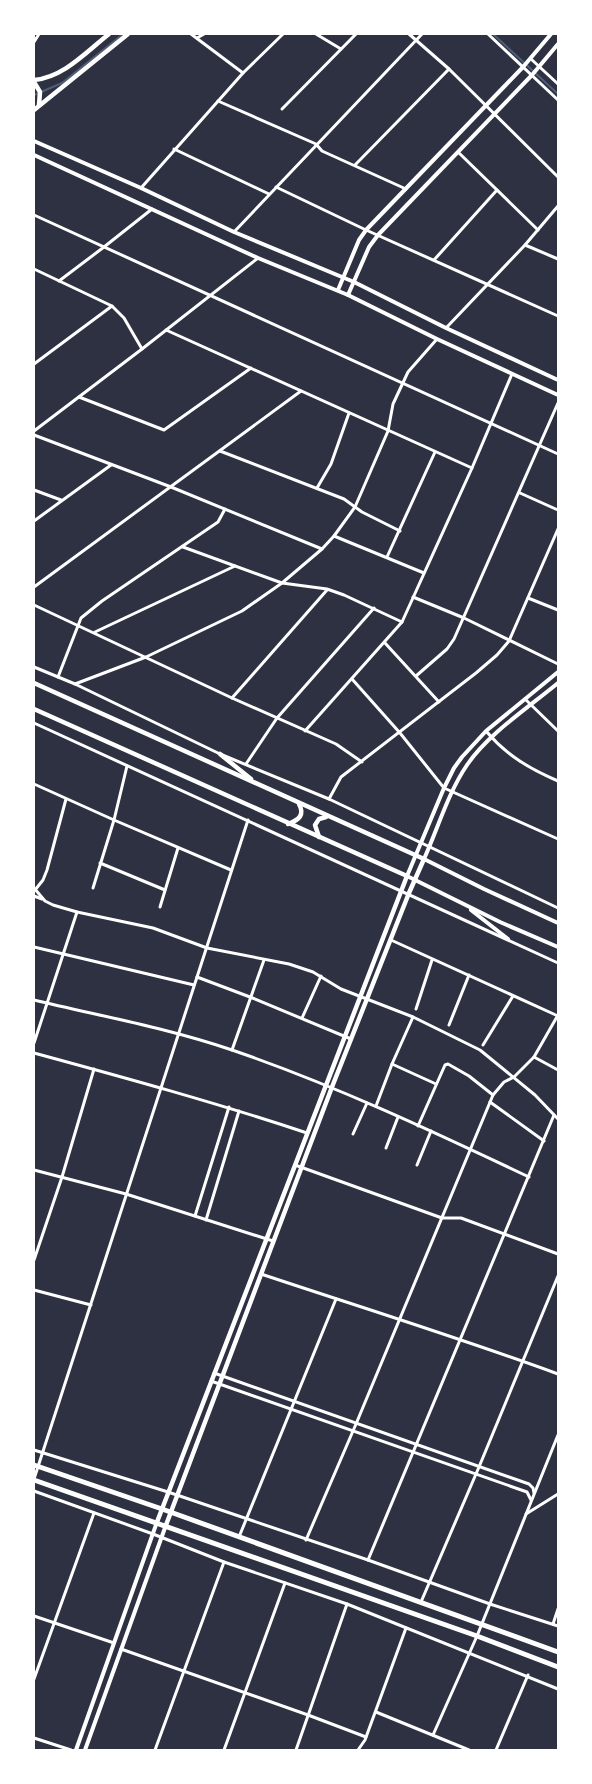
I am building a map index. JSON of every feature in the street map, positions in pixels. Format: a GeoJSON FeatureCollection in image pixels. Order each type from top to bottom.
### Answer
{"type":"FeatureCollection","features":[{"type":"Feature","properties":{"kind":"highway"},"geometry":{"type":"LineString","coordinates":[[36,1465],[558,1652]]}},
{"type":"Feature","properties":{"kind":"highway"},"geometry":{"type":"LineString","coordinates":[[34,1480],[166,1525],[477,1636],[558,1667]]}},
{"type":"Feature","properties":{"kind":"main road"},"geometry":{"type":"LineString","coordinates":[[39,105],[40,92],[34,81],[62,71],[109,34]]}},
{"type":"Feature","properties":{"kind":"main road"},"geometry":{"type":"LineString","coordinates":[[34,110],[128,34]]}},
{"type":"Feature","properties":{"kind":"main road"},"geometry":{"type":"LineString","coordinates":[[34,683],[424,859],[390,940],[301,1167],[166,1525]]}},
{"type":"Feature","properties":{"kind":"main road"},"geometry":{"type":"LineString","coordinates":[[34,709],[407,876],[157,1522]]}},
{"type":"Feature","properties":{"kind":"main road"},"geometry":{"type":"LineString","coordinates":[[220,754],[256,783]]}},
{"type":"Feature","properties":{"kind":"main road"},"geometry":{"type":"LineString","coordinates":[[288,824],[296,821],[301,816],[302,810],[298,803]]}},
{"type":"Feature","properties":{"kind":"main road"},"geometry":{"type":"LineString","coordinates":[[320,838],[316,832],[315,825],[319,819],[327,816]]}},
{"type":"Feature","properties":{"kind":"street"},"geometry":{"type":"LineString","coordinates":[[34,42],[39,34]]}},
{"type":"Feature","properties":{"kind":"street"},"geometry":{"type":"LineString","coordinates":[[192,34],[243,73]]}},
{"type":"Feature","properties":{"kind":"street"},"geometry":{"type":"LineString","coordinates":[[197,38],[204,34]]}},
{"type":"Feature","properties":{"kind":"street"},"geometry":{"type":"LineString","coordinates":[[141,188],[243,73],[283,34]]}},
{"type":"Feature","properties":{"kind":"street"},"geometry":{"type":"LineString","coordinates":[[316,34],[341,49]]}},
{"type":"Feature","properties":{"kind":"street"},"geometry":{"type":"LineString","coordinates":[[282,108],[356,34]]}},
{"type":"Feature","properties":{"kind":"street"},"geometry":{"type":"LineString","coordinates":[[409,34],[449,69],[558,177]]}},
{"type":"Feature","properties":{"kind":"street"},"geometry":{"type":"LineString","coordinates":[[234,232],[422,34]]}},
{"type":"Feature","properties":{"kind":"street"},"geometry":{"type":"LineString","coordinates":[[488,34],[558,100]]}},
{"type":"Feature","properties":{"kind":"street"},"geometry":{"type":"LineString","coordinates":[[338,290],[359,240],[366,230],[523,67],[551,34]]}},
{"type":"Feature","properties":{"kind":"street"},"geometry":{"type":"LineString","coordinates":[[348,295],[369,247],[378,235],[532,75],[558,44]]}},
{"type":"Feature","properties":{"kind":"street"},"geometry":{"type":"LineString","coordinates":[[531,58],[558,84]]}},
{"type":"Feature","properties":{"kind":"street"},"geometry":{"type":"LineString","coordinates":[[355,166],[449,69]]}},
{"type":"Feature","properties":{"kind":"street"},"geometry":{"type":"LineString","coordinates":[[218,101],[316,144],[322,150],[406,189]]}},
{"type":"Feature","properties":{"kind":"street"},"geometry":{"type":"LineString","coordinates":[[34,141],[141,188],[234,232],[354,282],[446,328],[558,380]]}},
{"type":"Feature","properties":{"kind":"street"},"geometry":{"type":"LineString","coordinates":[[174,149],[270,194]]}},
{"type":"Feature","properties":{"kind":"street"},"geometry":{"type":"LineString","coordinates":[[458,152],[538,230]]}},
{"type":"Feature","properties":{"kind":"street"},"geometry":{"type":"LineString","coordinates":[[34,155],[258,258],[338,290],[437,339],[558,395]]}},
{"type":"Feature","properties":{"kind":"street"},"geometry":{"type":"LineString","coordinates":[[276,187],[366,230],[488,283],[558,316]]}},
{"type":"Feature","properties":{"kind":"street"},"geometry":{"type":"LineString","coordinates":[[433,260],[497,190]]}},
{"type":"Feature","properties":{"kind":"street"},"geometry":{"type":"LineString","coordinates":[[446,328],[525,245],[558,206]]}},
{"type":"Feature","properties":{"kind":"street"},"geometry":{"type":"LineString","coordinates":[[59,281],[153,209]]}},
{"type":"Feature","properties":{"kind":"street"},"geometry":{"type":"LineString","coordinates":[[34,215],[558,454]]}},
{"type":"Feature","properties":{"kind":"street"},"geometry":{"type":"LineString","coordinates":[[525,245],[558,259]]}},
{"type":"Feature","properties":{"kind":"street"},"geometry":{"type":"LineString","coordinates":[[34,431],[258,258]]}},
{"type":"Feature","properties":{"kind":"street"},"geometry":{"type":"LineString","coordinates":[[34,269],[112,306],[124,318],[142,349]]}},
{"type":"Feature","properties":{"kind":"street"},"geometry":{"type":"LineString","coordinates":[[34,364],[112,306]]}},
{"type":"Feature","properties":{"kind":"street"},"geometry":{"type":"LineString","coordinates":[[166,330],[472,468]]}},
{"type":"Feature","properties":{"kind":"street"},"geometry":{"type":"LineString","coordinates":[[75,684],[146,657],[242,611],[282,582],[322,549],[355,507],[388,431],[393,404],[408,372],[437,339]]}},
{"type":"Feature","properties":{"kind":"street"},"geometry":{"type":"LineString","coordinates":[[79,396],[164,430],[251,368]]}},
{"type":"Feature","properties":{"kind":"street"},"geometry":{"type":"LineString","coordinates":[[305,731],[402,622],[472,468],[512,374]]}},
{"type":"Feature","properties":{"kind":"street"},"geometry":{"type":"LineString","coordinates":[[34,588],[301,391]]}},
{"type":"Feature","properties":{"kind":"street"},"geometry":{"type":"LineString","coordinates":[[416,676],[446,649],[454,639],[520,493],[558,403]]}},
{"type":"Feature","properties":{"kind":"street"},"geometry":{"type":"LineString","coordinates":[[317,488],[331,464],[349,413]]}},
{"type":"Feature","properties":{"kind":"street"},"geometry":{"type":"LineString","coordinates":[[34,435],[172,487],[322,549]]}},
{"type":"Feature","properties":{"kind":"street"},"geometry":{"type":"LineString","coordinates":[[220,451],[344,499],[362,512],[400,531]]}},
{"type":"Feature","properties":{"kind":"street"},"geometry":{"type":"LineString","coordinates":[[388,557],[435,452]]}},
{"type":"Feature","properties":{"kind":"street"},"geometry":{"type":"LineString","coordinates":[[34,521],[112,465]]}},
{"type":"Feature","properties":{"kind":"street"},"geometry":{"type":"LineString","coordinates":[[34,490],[61,500]]}},
{"type":"Feature","properties":{"kind":"street"},"geometry":{"type":"LineString","coordinates":[[520,493],[558,510]]}},
{"type":"Feature","properties":{"kind":"street"},"geometry":{"type":"LineString","coordinates":[[58,678],[81,618],[102,601],[218,522],[225,508]]}},
{"type":"Feature","properties":{"kind":"street"},"geometry":{"type":"LineString","coordinates":[[329,799],[342,778],[497,655],[509,641],[558,529]]}},
{"type":"Feature","properties":{"kind":"street"},"geometry":{"type":"LineString","coordinates":[[334,536],[424,573]]}},
{"type":"Feature","properties":{"kind":"street"},"geometry":{"type":"LineString","coordinates":[[182,547],[282,582],[327,590],[374,608],[402,622]]}},
{"type":"Feature","properties":{"kind":"street"},"geometry":{"type":"LineString","coordinates":[[94,632],[236,566]]}},
{"type":"Feature","properties":{"kind":"street"},"geometry":{"type":"LineString","coordinates":[[232,698],[327,590]]}},
{"type":"Feature","properties":{"kind":"street"},"geometry":{"type":"LineString","coordinates":[[413,597],[464,618],[558,664]]}},
{"type":"Feature","properties":{"kind":"street"},"geometry":{"type":"LineString","coordinates":[[528,598],[558,610]]}},
{"type":"Feature","properties":{"kind":"street"},"geometry":{"type":"LineString","coordinates":[[34,605],[232,698],[336,744],[362,762]]}},
{"type":"Feature","properties":{"kind":"street"},"geometry":{"type":"LineString","coordinates":[[246,764],[277,718],[374,608]]}},
{"type":"Feature","properties":{"kind":"street"},"geometry":{"type":"LineString","coordinates":[[385,643],[439,702]]}},
{"type":"Feature","properties":{"kind":"street"},"geometry":{"type":"LineString","coordinates":[[34,667],[75,684],[220,754],[329,799],[558,908]]}},
{"type":"Feature","properties":{"kind":"street"},"geometry":{"type":"LineString","coordinates":[[558,672],[486,731],[462,757],[444,788],[407,876],[558,948]]}},
{"type":"Feature","properties":{"kind":"street"},"geometry":{"type":"LineString","coordinates":[[352,679],[400,733],[444,788],[558,839]]}},
{"type":"Feature","properties":{"kind":"street"},"geometry":{"type":"LineString","coordinates":[[558,683],[482,746],[467,765],[452,792],[424,859],[558,923]]}},
{"type":"Feature","properties":{"kind":"street"},"geometry":{"type":"LineString","coordinates":[[525,699],[558,731]]}},
{"type":"Feature","properties":{"kind":"street"},"geometry":{"type":"LineString","coordinates":[[34,723],[409,893],[558,963]]}},
{"type":"Feature","properties":{"kind":"street"},"geometry":{"type":"LineString","coordinates":[[486,731],[511,756],[532,770],[558,781]]}},
{"type":"Feature","properties":{"kind":"street"},"geometry":{"type":"LineString","coordinates":[[93,888],[114,820],[127,766]]}},
{"type":"Feature","properties":{"kind":"street"},"geometry":{"type":"LineString","coordinates":[[34,784],[231,870]]}},
{"type":"Feature","properties":{"kind":"street"},"geometry":{"type":"LineString","coordinates":[[45,901],[35,889],[43,880],[47,870],[66,799]]}},
{"type":"Feature","properties":{"kind":"street"},"geometry":{"type":"LineString","coordinates":[[34,1480],[36,1465],[43,1452],[248,820]]}},
{"type":"Feature","properties":{"kind":"street"},"geometry":{"type":"LineString","coordinates":[[160,907],[178,848]]}},
{"type":"Feature","properties":{"kind":"street"},"geometry":{"type":"LineString","coordinates":[[100,863],[165,890]]}},
{"type":"Feature","properties":{"kind":"street"},"geometry":{"type":"LineString","coordinates":[[34,896],[53,905],[77,912],[153,928],[207,948],[289,964],[321,976],[342,989],[413,1017],[480,1050],[535,1095],[558,1119]]}},
{"type":"Feature","properties":{"kind":"street"},"geometry":{"type":"LineString","coordinates":[[463,904],[508,939]]}},
{"type":"Feature","properties":{"kind":"street"},"geometry":{"type":"LineString","coordinates":[[34,1043],[77,912]]}},
{"type":"Feature","properties":{"kind":"street"},"geometry":{"type":"LineString","coordinates":[[306,1540],[493,1095],[504,1082],[514,1077],[534,1057],[558,1016],[390,940]]}},
{"type":"Feature","properties":{"kind":"street"},"geometry":{"type":"LineString","coordinates":[[34,947],[194,985]]}},
{"type":"Feature","properties":{"kind":"street"},"geometry":{"type":"LineString","coordinates":[[232,1050],[264,960]]}},
{"type":"Feature","properties":{"kind":"street"},"geometry":{"type":"LineString","coordinates":[[416,1009],[432,960]]}},
{"type":"Feature","properties":{"kind":"street"},"geometry":{"type":"LineString","coordinates":[[302,1018],[321,976]]}},
{"type":"Feature","properties":{"kind":"street"},"geometry":{"type":"LineString","coordinates":[[449,1025],[468,976]]}},
{"type":"Feature","properties":{"kind":"street"},"geometry":{"type":"LineString","coordinates":[[197,977],[351,1039]]}},
{"type":"Feature","properties":{"kind":"street"},"geometry":{"type":"LineString","coordinates":[[483,1045],[513,996]]}},
{"type":"Feature","properties":{"kind":"street"},"geometry":{"type":"LineString","coordinates":[[34,1000],[178,1034],[232,1050],[332,1087],[529,1177]]}},
{"type":"Feature","properties":{"kind":"street"},"geometry":{"type":"LineString","coordinates":[[376,1106],[413,1017]]}},
{"type":"Feature","properties":{"kind":"street"},"geometry":{"type":"LineString","coordinates":[[34,1053],[161,1087],[307,1133]]}},
{"type":"Feature","properties":{"kind":"street"},"geometry":{"type":"LineString","coordinates":[[534,1057],[558,1070]]}},
{"type":"Feature","properties":{"kind":"street"},"geometry":{"type":"LineString","coordinates":[[392,1064],[436,1084]]}},
{"type":"Feature","properties":{"kind":"street"},"geometry":{"type":"LineString","coordinates":[[418,1126],[443,1067],[448,1064],[469,1076],[493,1095]]}},
{"type":"Feature","properties":{"kind":"street"},"geometry":{"type":"LineString","coordinates":[[34,1260],[62,1177],[94,1069]]}},
{"type":"Feature","properties":{"kind":"street"},"geometry":{"type":"LineString","coordinates":[[490,1102],[544,1141]]}},
{"type":"Feature","properties":{"kind":"street"},"geometry":{"type":"LineString","coordinates":[[354,1134],[367,1103]]}},
{"type":"Feature","properties":{"kind":"street"},"geometry":{"type":"LineString","coordinates":[[195,1216],[229,1107]]}},
{"type":"Feature","properties":{"kind":"street"},"geometry":{"type":"LineString","coordinates":[[206,1220],[239,1111]]}},
{"type":"Feature","properties":{"kind":"street"},"geometry":{"type":"LineString","coordinates":[[368,1560],[554,1115]]}},
{"type":"Feature","properties":{"kind":"street"},"geometry":{"type":"LineString","coordinates":[[386,1148],[398,1116]]}},
{"type":"Feature","properties":{"kind":"street"},"geometry":{"type":"LineString","coordinates":[[417,1164],[431,1132]]}},
{"type":"Feature","properties":{"kind":"street"},"geometry":{"type":"LineString","coordinates":[[295,1165],[442,1218],[461,1218],[558,1254]]}},
{"type":"Feature","properties":{"kind":"street"},"geometry":{"type":"LineString","coordinates":[[34,1170],[126,1194],[273,1241]]}},
{"type":"Feature","properties":{"kind":"street"},"geometry":{"type":"LineString","coordinates":[[261,1274],[461,1339],[558,1374]]}},
{"type":"Feature","properties":{"kind":"street"},"geometry":{"type":"LineString","coordinates":[[421,1602],[558,1276]]}},
{"type":"Feature","properties":{"kind":"street"},"geometry":{"type":"LineString","coordinates":[[34,1290],[91,1305]]}},
{"type":"Feature","properties":{"kind":"street"},"geometry":{"type":"LineString","coordinates":[[238,1537],[336,1299]]}},
{"type":"Feature","properties":{"kind":"street"},"geometry":{"type":"LineString","coordinates":[[214,1373],[529,1484],[533,1488],[534,1493]]}},
{"type":"Feature","properties":{"kind":"street"},"geometry":{"type":"LineString","coordinates":[[211,1381],[527,1492],[531,1500]]}},
{"type":"Feature","properties":{"kind":"street"},"geometry":{"type":"LineString","coordinates":[[433,1735],[482,1624],[558,1435]]}},
{"type":"Feature","properties":{"kind":"street"},"geometry":{"type":"LineString","coordinates":[[34,1450],[168,1492],[558,1626]]}},
{"type":"Feature","properties":{"kind":"street"},"geometry":{"type":"LineString","coordinates":[[34,1491],[224,1562],[347,1604],[528,1675],[558,1689]]}},
{"type":"Feature","properties":{"kind":"street"},"geometry":{"type":"LineString","coordinates":[[525,1514],[558,1494]]}},
{"type":"Feature","properties":{"kind":"street"},"geometry":{"type":"LineString","coordinates":[[34,1679],[94,1513]]}},
{"type":"Feature","properties":{"kind":"street"},"geometry":{"type":"LineString","coordinates":[[76,1750],[157,1522]]}},
{"type":"Feature","properties":{"kind":"street"},"geometry":{"type":"LineString","coordinates":[[85,1750],[166,1525]]}},
{"type":"Feature","properties":{"kind":"street"},"geometry":{"type":"LineString","coordinates":[[155,1750],[224,1562]]}},
{"type":"Feature","properties":{"kind":"street"},"geometry":{"type":"LineString","coordinates":[[224,1750],[285,1583]]}},
{"type":"Feature","properties":{"kind":"street"},"geometry":{"type":"LineString","coordinates":[[296,1750],[347,1604]]}},
{"type":"Feature","properties":{"kind":"street"},"geometry":{"type":"LineString","coordinates":[[552,1624],[558,1609]]}},
{"type":"Feature","properties":{"kind":"street"},"geometry":{"type":"LineString","coordinates":[[34,1616],[114,1643]]}},
{"type":"Feature","properties":{"kind":"street"},"geometry":{"type":"LineString","coordinates":[[358,1750],[366,1737],[376,1712],[406,1628]]}},
{"type":"Feature","properties":{"kind":"street"},"geometry":{"type":"LineString","coordinates":[[121,1649],[366,1737]]}},
{"type":"Feature","properties":{"kind":"street"},"geometry":{"type":"LineString","coordinates":[[496,1750],[528,1675]]}},
{"type":"Feature","properties":{"kind":"street"},"geometry":{"type":"LineString","coordinates":[[376,1712],[469,1750]]}},
{"type":"Feature","properties":{"kind":"street"},"geometry":{"type":"LineString","coordinates":[[34,1738],[71,1750]]}},
{"type":"Feature","properties":{"kind":"waterway"},"geometry":{"type":"LineString","coordinates":[[34,95],[62,83],[123,34]]}},
{"type":"Feature","properties":{"kind":"waterway"},"geometry":{"type":"LineString","coordinates":[[493,34],[558,94]]}}]}
